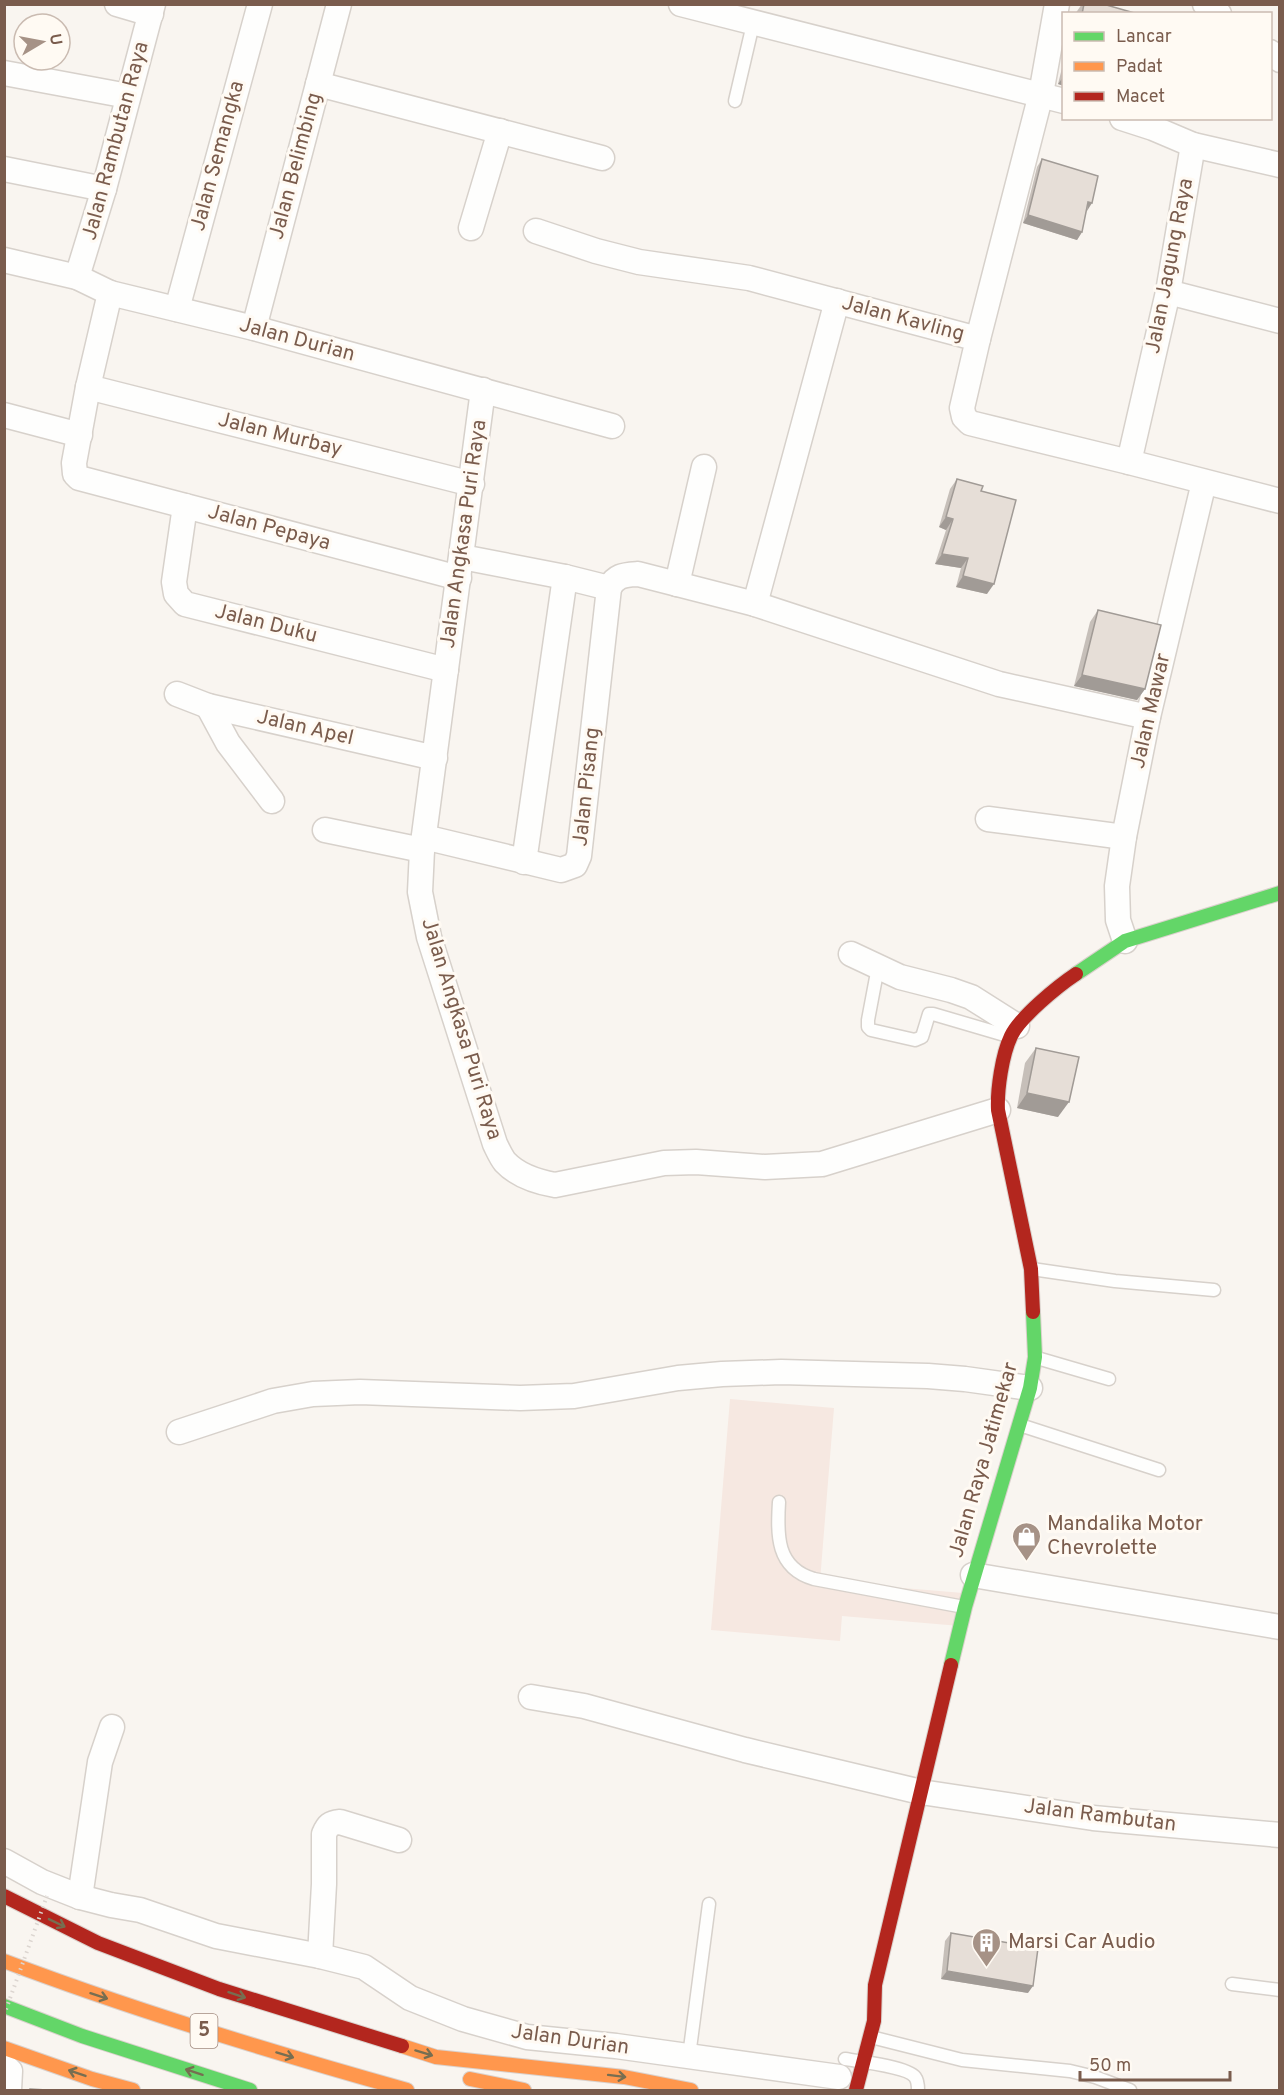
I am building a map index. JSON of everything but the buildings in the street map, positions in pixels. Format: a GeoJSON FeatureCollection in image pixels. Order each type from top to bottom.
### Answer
{"type":"FeatureCollection","features":[{"type":"Feature","properties":{"kind":"main road"},"geometry":{"type":"LineString","coordinates":[[1014,1031],[1061,984],[1125,941],[1280,893]]}},
{"type":"Feature","properties":{"kind":"main road","name":"Jalan Raya Jatimekar"},"geometry":{"type":"LineString","coordinates":[[875,1985],[973,1575],[1030,1388],[1035,1357],[1031,1269],[998,1110],[997,1090],[1014,1031]]}},
{"type":"Feature","properties":{"kind":"main road"},"geometry":{"type":"LineString","coordinates":[[4,1896],[98,1942],[219,1989],[436,2057],[624,2077],[691,2091]]}},
{"type":"Feature","properties":{"kind":"main road"},"geometry":{"type":"LineString","coordinates":[[4,1952],[67,1985]]}},
{"type":"Feature","properties":{"kind":"main road","name":"5"},"geometry":{"type":"LineString","coordinates":[[4,1961],[67,1985],[204,2031],[407,2091]]}},
{"type":"Feature","properties":{"kind":"main road"},"geometry":{"type":"LineString","coordinates":[[860,2013],[875,1985]]}},
{"type":"Feature","properties":{"kind":"main road"},"geometry":{"type":"LineString","coordinates":[[844,2073],[863,2062],[874,2022],[875,1985]]}},
{"type":"Feature","properties":{"kind":"main road","name":"5"},"geometry":{"type":"LineString","coordinates":[[4,2006],[82,2036],[250,2091]]}},
{"type":"Feature","properties":{"kind":"main road"},"geometry":{"type":"LineString","coordinates":[[4,2048],[133,2091]]}},
{"type":"Feature","properties":{"kind":"main road"},"geometry":{"type":"LineString","coordinates":[[456,2076],[524,2091]]}},
{"type":"Feature","properties":{"kind":"street"},"geometry":{"type":"LineString","coordinates":[[117,4],[152,9]]}},
{"type":"Feature","properties":{"kind":"street","name":"Jalan Semangka"},"geometry":{"type":"LineString","coordinates":[[177,309],[260,4]]}},
{"type":"Feature","properties":{"kind":"street","name":"Jalan Belimbing"},"geometry":{"type":"LineString","coordinates":[[254,328],[339,4]]}},
{"type":"Feature","properties":{"kind":"street"},"geometry":{"type":"LineString","coordinates":[[681,4],[1062,100]]}},
{"type":"Feature","properties":{"kind":"street"},"geometry":{"type":"LineString","coordinates":[[978,339],[1041,94],[1057,4]]}},
{"type":"Feature","properties":{"kind":"street","name":"Jalan Rambutan Raya"},"geometry":{"type":"LineString","coordinates":[[77,277],[104,189],[152,9]]}},
{"type":"Feature","properties":{"kind":"street"},"geometry":{"type":"LineString","coordinates":[[4,73],[128,96]]}},
{"type":"Feature","properties":{"kind":"street"},"geometry":{"type":"LineString","coordinates":[[318,84],[602,158]]}},
{"type":"Feature","properties":{"kind":"street"},"geometry":{"type":"LineString","coordinates":[[1128,120],[1193,145],[1280,165]]}},
{"type":"Feature","properties":{"kind":"street"},"geometry":{"type":"LineString","coordinates":[[471,228],[500,131]]}},
{"type":"Feature","properties":{"kind":"street","name":"Jalan Jagung Raya"},"geometry":{"type":"LineString","coordinates":[[1129,462],[1168,292],[1193,145]]}},
{"type":"Feature","properties":{"kind":"street"},"geometry":{"type":"LineString","coordinates":[[4,169],[104,189]]}},
{"type":"Feature","properties":{"kind":"street","name":"Jalan Kavling"},"geometry":{"type":"LineString","coordinates":[[536,231],[596,251],[639,262],[749,278],[978,339],[962,408],[964,417],[970,423],[1280,501]]}},
{"type":"Feature","properties":{"kind":"street","name":"Jalan Durian"},"geometry":{"type":"LineString","coordinates":[[4,260],[77,277],[110,293],[254,328],[612,426]]}},
{"type":"Feature","properties":{"kind":"street"},"geometry":{"type":"LineString","coordinates":[[1168,292],[1280,321]]}},
{"type":"Feature","properties":{"kind":"street"},"geometry":{"type":"LineString","coordinates":[[4,415],[80,435],[88,387],[110,293]]}},
{"type":"Feature","properties":{"kind":"street"},"geometry":{"type":"LineString","coordinates":[[755,604],[837,301]]}},
{"type":"Feature","properties":{"kind":"street","name":"Jalan Murbay"},"geometry":{"type":"LineString","coordinates":[[88,387],[472,484]]}},
{"type":"Feature","properties":{"kind":"street","name":"Jalan Angkasa Puri Raya"},"geometry":{"type":"LineString","coordinates":[[483,390],[423,844],[420,892],[429,936],[495,1144],[505,1162],[538,1182],[555,1185],[664,1163],[696,1162],[765,1167],[822,1164],[998,1110]]}},
{"type":"Feature","properties":{"kind":"street","name":"Jalan Pepaya"},"geometry":{"type":"LineString","coordinates":[[80,435],[74,463],[75,474],[79,478],[185,506],[460,567],[566,578],[609,588]]}},
{"type":"Feature","properties":{"kind":"street"},"geometry":{"type":"LineString","coordinates":[[677,584],[704,467]]}},
{"type":"Feature","properties":{"kind":"street","name":"Jalan Mawar"},"geometry":{"type":"LineString","coordinates":[[1125,941],[1118,920],[1117,886],[1124,837],[1148,717],[1204,482]]}},
{"type":"Feature","properties":{"kind":"street","name":"Jalan Duku"},"geometry":{"type":"LineString","coordinates":[[185,506],[174,582],[176,594],[185,604],[446,670]]}},
{"type":"Feature","properties":{"kind":"street"},"geometry":{"type":"LineString","coordinates":[[609,588],[613,580],[620,576],[638,574],[755,604],[999,684],[1148,717]]}},
{"type":"Feature","properties":{"kind":"street"},"geometry":{"type":"LineString","coordinates":[[524,862],[566,578]]}},
{"type":"Feature","properties":{"kind":"street","name":"Jalan Pisang"},"geometry":{"type":"LineString","coordinates":[[325,830],[423,844],[561,870],[575,866],[579,856],[609,588]]}},
{"type":"Feature","properties":{"kind":"street","name":"Jalan Apel"},"geometry":{"type":"LineString","coordinates":[[177,694],[208,706],[435,758]]}},
{"type":"Feature","properties":{"kind":"street"},"geometry":{"type":"LineString","coordinates":[[208,706],[228,743],[272,801]]}},
{"type":"Feature","properties":{"kind":"street"},"geometry":{"type":"LineString","coordinates":[[988,819],[1124,837]]}},
{"type":"Feature","properties":{"kind":"street"},"geometry":{"type":"LineString","coordinates":[[851,954],[900,977],[971,997],[1014,1031]]}},
{"type":"Feature","properties":{"kind":"street"},"geometry":{"type":"LineString","coordinates":[[179,1432],[273,1401],[313,1394],[360,1392],[520,1398],[574,1396],[700,1376],[781,1372],[946,1377],[1030,1388]]}},
{"type":"Feature","properties":{"kind":"street"},"geometry":{"type":"LineString","coordinates":[[973,1575],[1278,1620]]}},
{"type":"Feature","properties":{"kind":"street","name":"Jalan Rambutan"},"geometry":{"type":"LineString","coordinates":[[531,1697],[584,1706],[745,1750],[921,1792],[1093,1818],[1280,1835]]}},
{"type":"Feature","properties":{"kind":"street"},"geometry":{"type":"LineString","coordinates":[[80,1897],[100,1762],[112,1727]]}},
{"type":"Feature","properties":{"kind":"street"},"geometry":{"type":"LineString","coordinates":[[320,1956],[324,1834],[327,1826],[340,1822],[399,1839]]}},
{"type":"Feature","properties":{"kind":"street","name":"Jalan Durian"},"geometry":{"type":"LineString","coordinates":[[4,1861],[42,1882],[80,1897],[141,1910],[216,1936],[364,1967],[410,1998],[463,2019],[527,2037],[844,2073]]}},
{"type":"Feature","properties":{"kind":"street"},"geometry":{"type":"LineString","coordinates":[[4,2065],[10,2071],[9,2091]]}},
{"type":"Feature","properties":{"kind":"lane"},"geometry":{"type":"LineString","coordinates":[[735,101],[753,24]]}},
{"type":"Feature","properties":{"kind":"lane"},"geometry":{"type":"LineString","coordinates":[[878,966],[868,1020],[868,1027],[871,1030],[919,1039],[922,1037],[929,1014],[933,1014],[1014,1031]]}},
{"type":"Feature","properties":{"kind":"lane"},"geometry":{"type":"LineString","coordinates":[[1031,1269],[1115,1281],[1214,1290]]}},
{"type":"Feature","properties":{"kind":"lane"},"geometry":{"type":"LineString","coordinates":[[1035,1357],[1109,1379]]}},
{"type":"Feature","properties":{"kind":"lane"},"geometry":{"type":"LineString","coordinates":[[1019,1425],[1159,1470]]}},
{"type":"Feature","properties":{"kind":"lane"},"geometry":{"type":"LineString","coordinates":[[779,1502],[777,1524],[781,1548],[791,1567],[799,1573],[814,1579],[965,1607]]}},
{"type":"Feature","properties":{"kind":"lane"},"geometry":{"type":"LineString","coordinates":[[689,2056],[709,1904]]}},
{"type":"Feature","properties":{"kind":"lane"},"geometry":{"type":"LineString","coordinates":[[1232,1984],[1280,1990]]}},
{"type":"Feature","properties":{"kind":"lane"},"geometry":{"type":"LineString","coordinates":[[870,2037],[962,2060],[1070,2071],[1095,2077],[1130,2091]]}},
{"type":"Feature","properties":{"kind":"lane"},"geometry":{"type":"LineString","coordinates":[[844,2073],[863,2062],[910,2073],[916,2079],[918,2091]]}},
{"type":"Feature","properties":{"kind":"path"},"geometry":{"type":"LineString","coordinates":[[4,2015],[47,1896]]}},
{"type":"Feature","properties":{"kind":"shaded area"},"geometry":{"type":"Polygon","coordinates":[[[730,1399],[834,1408],[820,1581],[963,1593],[960,1626],[842,1616],[840,1641],[711,1630],[730,1399]]]}},
{"type":"Feature","properties":{"kind":"traffic: fast"},"geometry":{"type":"LineString","coordinates":[[1076,974],[1125,941],[1280,893]]}},
{"type":"Feature","properties":{"kind":"traffic: fast"},"geometry":{"type":"LineString","coordinates":[[951,1665],[965,1607],[1030,1388],[1035,1357],[1033,1312]]}},
{"type":"Feature","properties":{"kind":"traffic: fast"},"geometry":{"type":"LineString","coordinates":[[4,2006],[82,2036],[250,2090]]}},
{"type":"Feature","properties":{"kind":"traffic: slow"},"geometry":{"type":"LineString","coordinates":[[4,1961],[204,2030],[407,2090]]}},
{"type":"Feature","properties":{"kind":"traffic: slow"},"geometry":{"type":"LineString","coordinates":[[402,2046],[436,2057],[624,2077],[691,2090]]}},
{"type":"Feature","properties":{"kind":"traffic: slow"},"geometry":{"type":"LineString","coordinates":[[4,2048],[92,2079],[133,2090]]}},
{"type":"Feature","properties":{"kind":"traffic: slow"},"geometry":{"type":"LineString","coordinates":[[470,2079],[524,2090]]}},
{"type":"Feature","properties":{"kind":"traffic: jam"},"geometry":{"type":"LineString","coordinates":[[1033,1312],[1031,1269],[998,1110],[999,1083],[1005,1053],[1016,1028],[1040,1002],[1076,974]]}},
{"type":"Feature","properties":{"kind":"traffic: jam"},"geometry":{"type":"LineString","coordinates":[[856,2090],[874,2021],[875,1985],[951,1665]]}},
{"type":"Feature","properties":{"kind":"traffic: jam"},"geometry":{"type":"LineString","coordinates":[[4,1896],[98,1943],[219,1989],[402,2046]]}},
{"type":"Feature","properties":{"kind":"place","name":"Mandalika Motor Chevrolette"},"geometry":{"type":"Point","coordinates":[1026,1562]}},
{"type":"Feature","properties":{"kind":"place","name":"Marsi Car Audio"},"geometry":{"type":"Point","coordinates":[987,1968]}}]}
